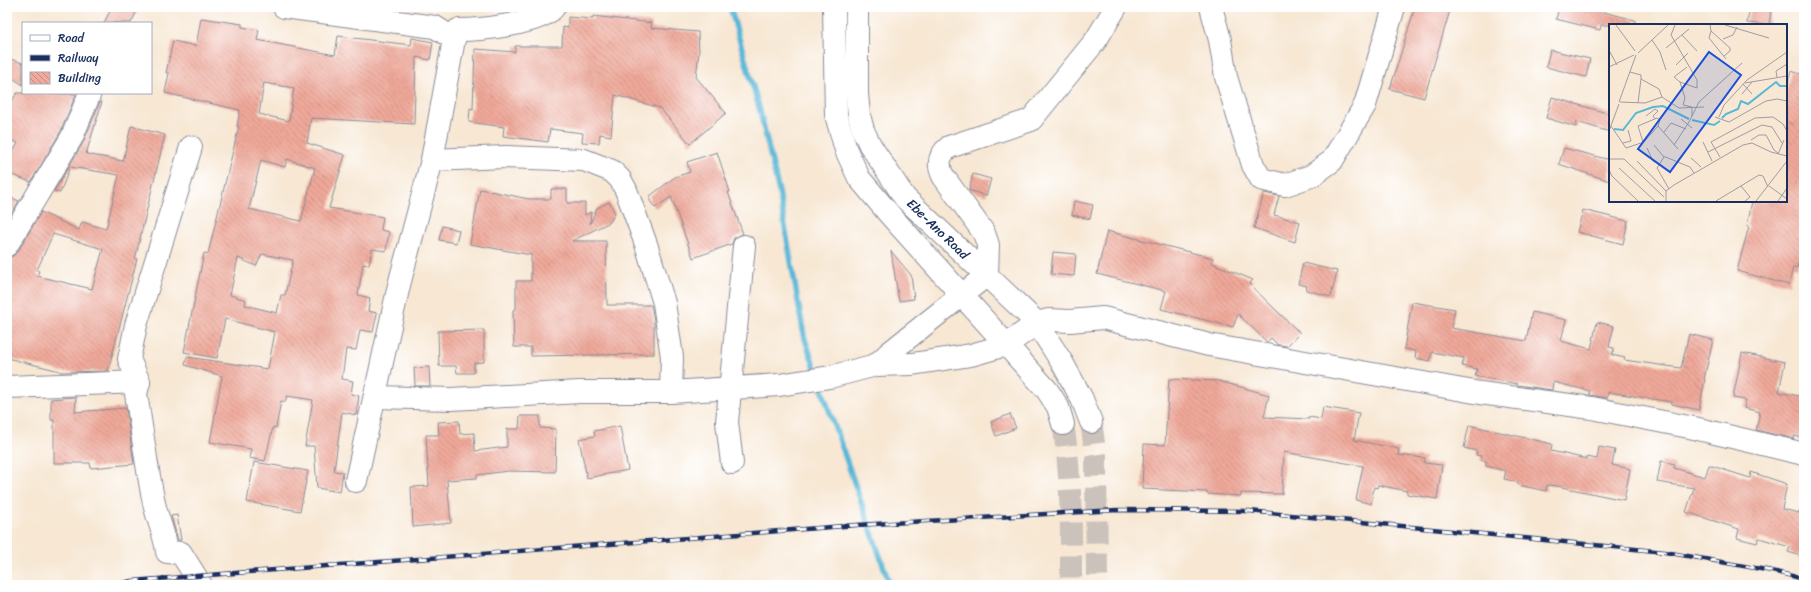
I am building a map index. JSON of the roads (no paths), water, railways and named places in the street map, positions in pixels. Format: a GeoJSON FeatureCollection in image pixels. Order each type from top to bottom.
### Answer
{"type":"FeatureCollection","features":[{"type":"Feature","properties":{"kind":"street"},"geometry":{"type":"LineString","coordinates":[[284,7],[435,27],[454,39]]}},
{"type":"Feature","properties":{"kind":"street"},"geometry":{"type":"LineString","coordinates":[[356,482],[399,285],[432,160],[454,39],[458,30],[472,30],[531,21],[550,12],[554,7]]}},
{"type":"Feature","properties":{"kind":"street","name":"Ebe-Ano Road"},"geometry":{"type":"LineString","coordinates":[[834,7],[836,115],[846,150],[859,178],[890,215],[1047,390],[1058,407],[1063,424]]}},
{"type":"Feature","properties":{"kind":"street","name":"Ebe-Ano Road"},"geometry":{"type":"LineString","coordinates":[[857,7],[857,94],[859,115],[863,130],[870,145],[905,198],[1037,323],[1082,399],[1091,422]]}},
{"type":"Feature","properties":{"kind":"street"},"geometry":{"type":"LineString","coordinates":[[876,365],[889,353],[988,275],[988,245],[984,233],[943,176],[939,167],[939,159],[942,152],[949,147],[1031,120],[1096,40],[1116,7]]}},
{"type":"Feature","properties":{"kind":"street"},"geometry":{"type":"LineString","coordinates":[[1211,7],[1220,40],[1226,77],[1253,165],[1261,179],[1285,185],[1311,176],[1332,161],[1365,105],[1394,7]]}},
{"type":"Feature","properties":{"kind":"street"},"geometry":{"type":"LineString","coordinates":[[7,245],[72,137],[90,94]]}},
{"type":"Feature","properties":{"kind":"street"},"geometry":{"type":"LineString","coordinates":[[191,147],[136,325],[129,359],[139,382],[136,394],[153,498],[158,521],[165,536],[167,552],[181,553],[201,585]]}},
{"type":"Feature","properties":{"kind":"street"},"geometry":{"type":"LineString","coordinates":[[432,160],[505,157],[584,160],[599,164],[612,170],[626,190],[646,244],[664,303],[672,356],[671,392]]}},
{"type":"Feature","properties":{"kind":"street"},"geometry":{"type":"LineString","coordinates":[[732,463],[727,422],[744,246]]}},
{"type":"Feature","properties":{"kind":"street"},"geometry":{"type":"LineString","coordinates":[[375,397],[451,399],[580,392],[671,392],[779,385],[830,377],[876,365],[912,364],[971,355],[1006,345],[1037,323],[1049,320],[1070,322],[1103,318],[1210,345],[1480,393],[1592,408],[1694,428],[1804,454]]}},
{"type":"Feature","properties":{"kind":"street"},"geometry":{"type":"LineString","coordinates":[[7,387],[139,382]]}},
{"type":"Feature","properties":{"kind":"waterway"},"geometry":{"type":"LineString","coordinates":[[730,7],[759,107],[779,192],[804,336],[817,374]]}},
{"type":"Feature","properties":{"kind":"waterway"},"geometry":{"type":"LineString","coordinates":[[820,384],[890,585]]}},
{"type":"Feature","properties":{"kind":"tunnel"},"geometry":{"type":"LineString","coordinates":[[1091,422],[1096,456],[1097,585]]}},
{"type":"Feature","properties":{"kind":"tunnel"},"geometry":{"type":"LineString","coordinates":[[1063,424],[1068,464],[1071,524],[1071,585]]}},
{"type":"Feature","properties":{"kind":"railway"},"geometry":{"type":"LineString","coordinates":[[114,585],[132,581],[857,525],[1117,510],[1249,511],[1665,552],[1772,571],[1804,579]]}}]}
